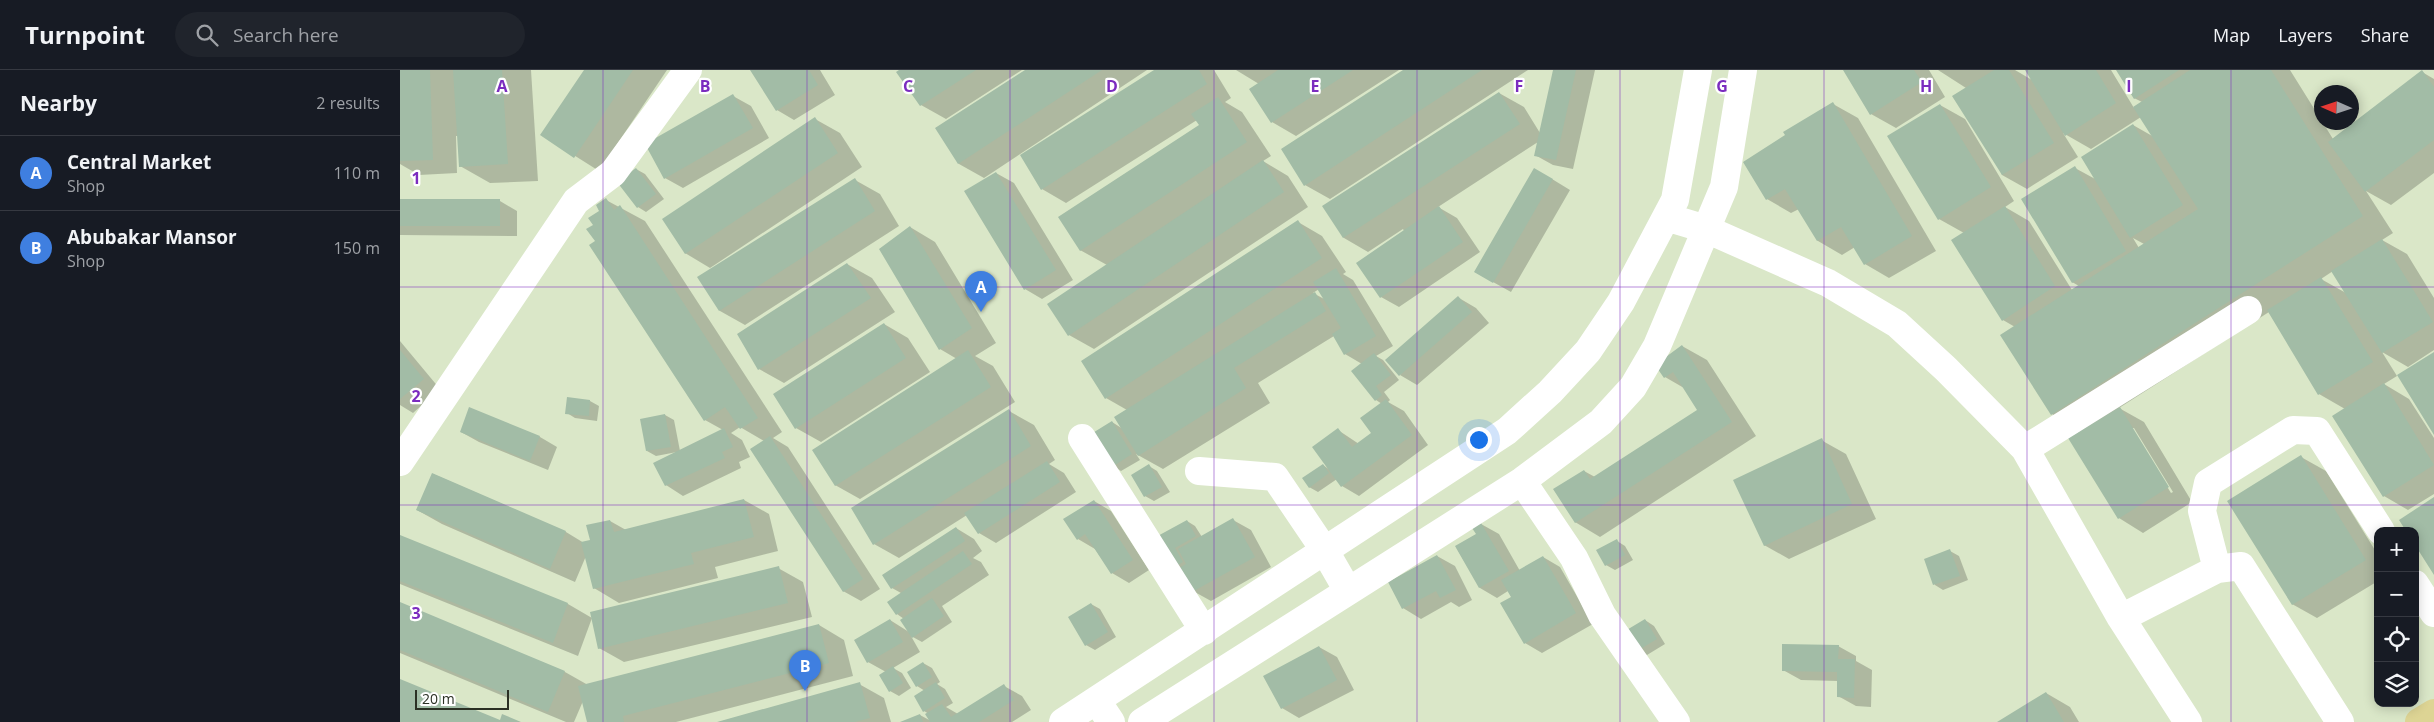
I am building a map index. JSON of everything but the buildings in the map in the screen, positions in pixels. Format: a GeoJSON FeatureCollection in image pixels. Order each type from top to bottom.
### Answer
{"type":"FeatureCollection","features":[{"type":"Feature","properties":{"kind":"main road"},"geometry":{"type":"LineString","coordinates":[[2419,722],[2434,713]]}},
{"type":"Feature","properties":{"kind":"street"},"geometry":{"type":"LineString","coordinates":[[400,462],[576,201],[613,173],[688,70]]}},
{"type":"Feature","properties":{"kind":"street"},"geometry":{"type":"LineString","coordinates":[[1062,722],[1104,712],[1204,631],[1507,432],[1550,392],[1588,351],[1621,302],[1675,200],[1698,70]]}},
{"type":"Feature","properties":{"kind":"street"},"geometry":{"type":"LineString","coordinates":[[1142,722],[1522,481],[1601,422],[1633,387],[1657,346],[1724,187],[1743,70]]}},
{"type":"Feature","properties":{"kind":"street"},"geometry":{"type":"LineString","coordinates":[[1666,217],[1706,228],[1828,283],[1898,324],[1946,369],[2025,449],[2121,618],[2188,722]]}},
{"type":"Feature","properties":{"kind":"street"},"geometry":{"type":"LineString","coordinates":[[2025,449],[2248,310]]}},
{"type":"Feature","properties":{"kind":"street"},"geometry":{"type":"LineString","coordinates":[[2217,569],[2202,511],[2208,483],[2293,430],[2317,431],[2378,527]]}},
{"type":"Feature","properties":{"kind":"street"},"geometry":{"type":"LineString","coordinates":[[1082,438],[1204,631]]}},
{"type":"Feature","properties":{"kind":"street"},"geometry":{"type":"LineString","coordinates":[[1199,471],[1276,477],[1325,551],[1348,591]]}},
{"type":"Feature","properties":{"kind":"street"},"geometry":{"type":"LineString","coordinates":[[1522,481],[1574,558],[1602,615],[1676,722]]}},
{"type":"Feature","properties":{"kind":"street"},"geometry":{"type":"LineString","coordinates":[[2121,618],[2217,569],[2241,566],[2340,722]]}},
{"type":"Feature","properties":{"kind":"street"},"geometry":{"type":"LineString","coordinates":[[2419,590],[2434,613]]}},
{"type":"Feature","properties":{"kind":"place","name":"Central Market"},"geometry":{"type":"Point","coordinates":[981,312]}},
{"type":"Feature","properties":{"kind":"place","name":"Abubakar Mansor"},"geometry":{"type":"Point","coordinates":[805,691]}}]}
